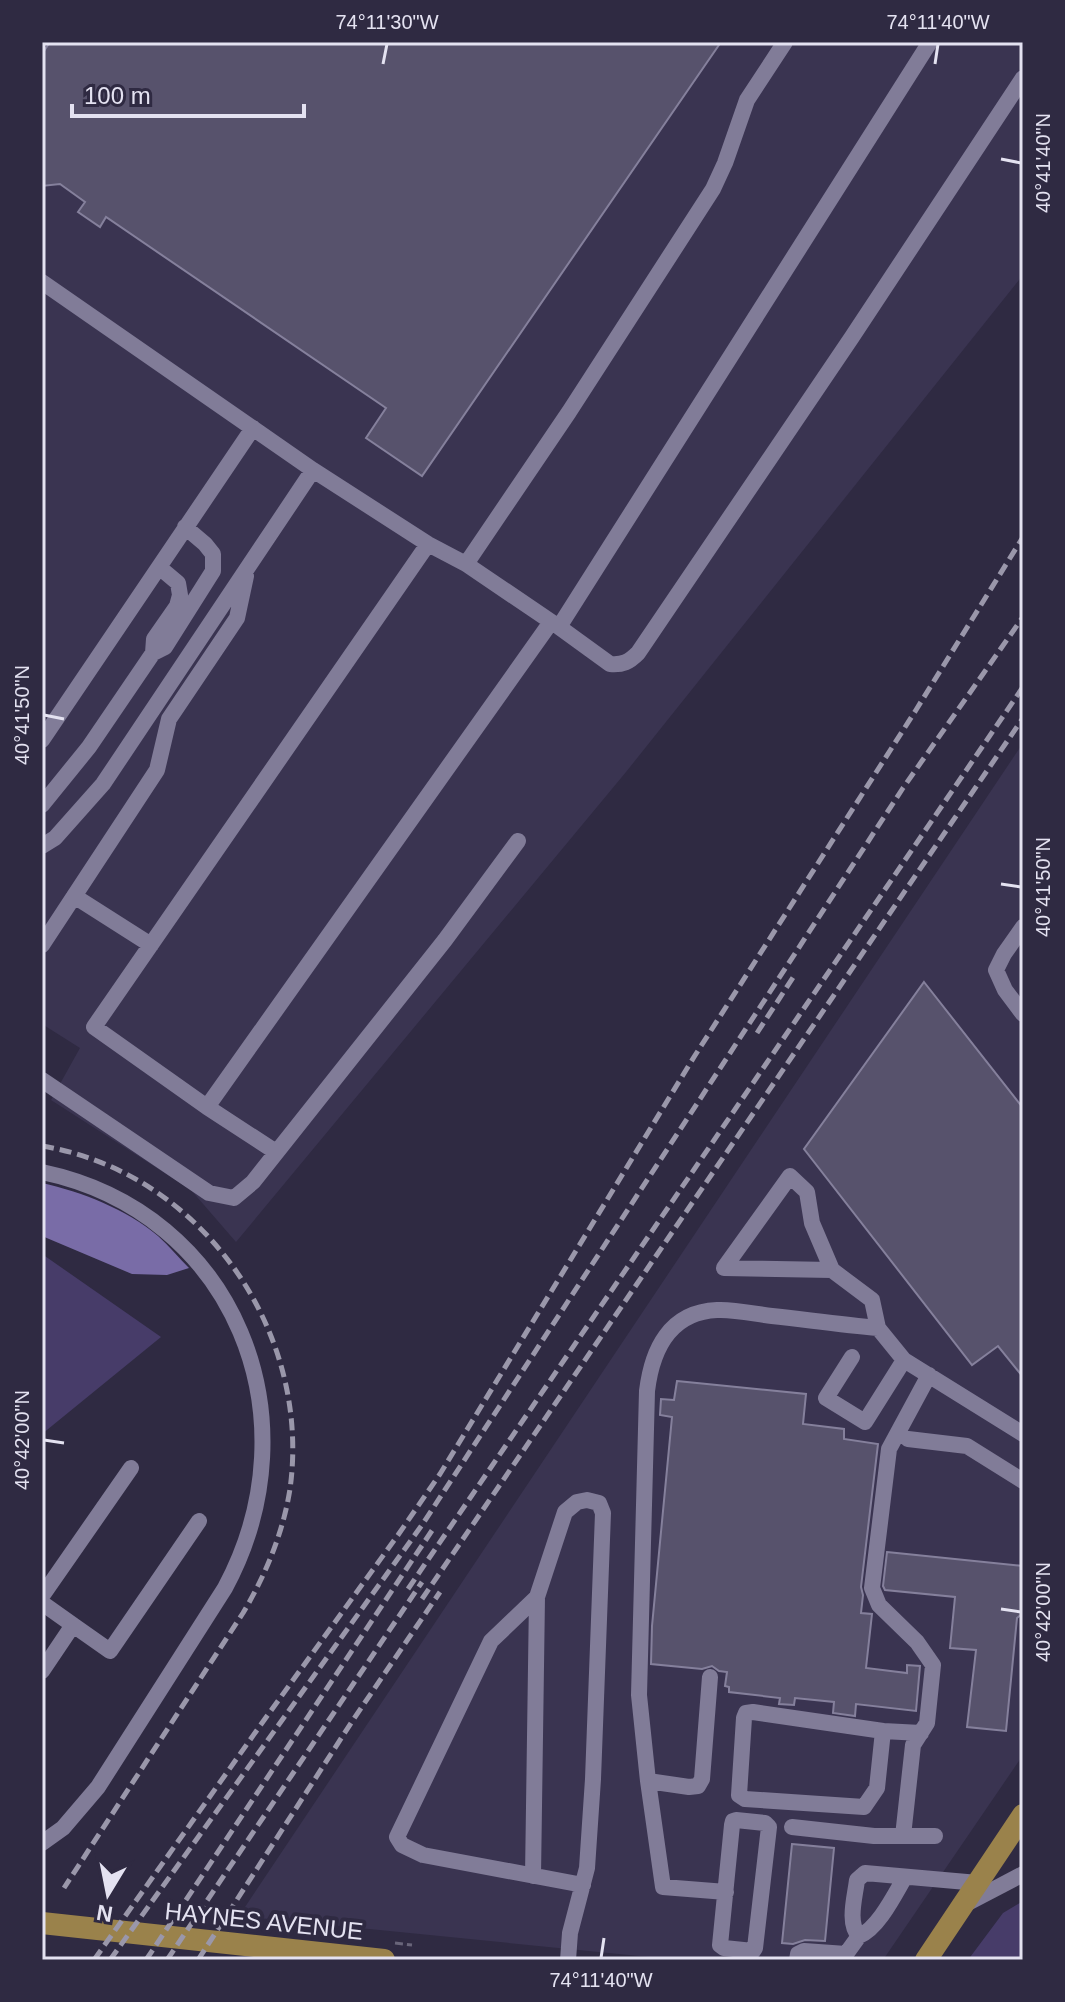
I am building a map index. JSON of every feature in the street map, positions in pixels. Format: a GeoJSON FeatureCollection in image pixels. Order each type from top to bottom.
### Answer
{"type":"FeatureCollection","features":[{"type":"Feature","properties":{"kind":"main road"},"geometry":{"type":"LineString","coordinates":[[926,1960],[1023,1815]]}},
{"type":"Feature","properties":{"kind":"main road","name":"HAYNES AVENUE"},"geometry":{"type":"LineString","coordinates":[[42,1923],[322,1953],[384,1951]]}},
{"type":"Feature","properties":{"kind":"street"},"geometry":{"type":"LineString","coordinates":[[466,564],[569,412],[713,189],[747,100],[785,42]]}},
{"type":"Feature","properties":{"kind":"street"},"geometry":{"type":"LineString","coordinates":[[207,1107],[555,624],[930,42]]}},
{"type":"Feature","properties":{"kind":"street"},"geometry":{"type":"LineString","coordinates":[[42,282],[313,470],[428,544],[466,564],[610,664],[620,665],[638,653],[1023,78]]}},
{"type":"Feature","properties":{"kind":"street"},"geometry":{"type":"LineString","coordinates":[[42,740],[253,428]]}},
{"type":"Feature","properties":{"kind":"street"},"geometry":{"type":"LineString","coordinates":[[42,846],[55,838],[103,784],[313,470]]}},
{"type":"Feature","properties":{"kind":"street"},"geometry":{"type":"LineString","coordinates":[[42,805],[89,747],[153,653],[165,647],[213,571],[213,554],[185,527]]}},
{"type":"Feature","properties":{"kind":"street"},"geometry":{"type":"LineString","coordinates":[[276,1152],[94,1027],[428,544]]}},
{"type":"Feature","properties":{"kind":"street"},"geometry":{"type":"LineString","coordinates":[[42,945],[157,770],[169,719],[237,618],[248,566]]}},
{"type":"Feature","properties":{"kind":"street"},"geometry":{"type":"LineString","coordinates":[[153,653],[154,639],[177,606],[180,595],[178,583],[159,567]]}},
{"type":"Feature","properties":{"kind":"street"},"geometry":{"type":"LineString","coordinates":[[42,1080],[209,1193],[234,1198],[253,1182],[445,940],[518,841]]}},
{"type":"Feature","properties":{"kind":"street"},"geometry":{"type":"LineString","coordinates":[[74,896],[151,945]]}},
{"type":"Feature","properties":{"kind":"street"},"geometry":{"type":"LineString","coordinates":[[1023,927],[996,970],[1005,990],[1023,1014]]}},
{"type":"Feature","properties":{"kind":"street"},"geometry":{"type":"LineString","coordinates":[[42,1172],[88,1186],[130,1206],[167,1232],[196,1261],[226,1303],[243,1338],[257,1384],[263,1443],[261,1482],[254,1517],[242,1553],[225,1588],[98,1787],[63,1828],[42,1843]]}},
{"type":"Feature","properties":{"kind":"street"},"geometry":{"type":"LineString","coordinates":[[832,1270],[724,1268],[790,1176],[807,1192],[812,1223],[832,1270],[872,1300],[878,1328],[904,1360],[1023,1434]]}},
{"type":"Feature","properties":{"kind":"street"},"geometry":{"type":"LineString","coordinates":[[726,1892],[663,1887],[639,1695],[649,1371],[659,1345],[671,1328],[685,1318],[716,1309],[878,1328]]}},
{"type":"Feature","properties":{"kind":"street"},"geometry":{"type":"LineString","coordinates":[[852,1357],[826,1398],[865,1422],[904,1360]]}},
{"type":"Feature","properties":{"kind":"street"},"geometry":{"type":"LineString","coordinates":[[903,1836],[913,1745],[927,1723],[933,1665],[917,1642],[879,1605],[872,1588],[889,1449],[929,1375]]}},
{"type":"Feature","properties":{"kind":"street"},"geometry":{"type":"LineString","coordinates":[[908,1439],[967,1446],[1023,1481]]}},
{"type":"Feature","properties":{"kind":"street"},"geometry":{"type":"LineString","coordinates":[[42,1596],[131,1468]]}},
{"type":"Feature","properties":{"kind":"street"},"geometry":{"type":"LineString","coordinates":[[533,1876],[537,1597],[565,1512],[577,1502],[587,1500],[599,1503],[603,1513],[593,1779],[587,1868],[570,1933],[568,1960]]}},
{"type":"Feature","properties":{"kind":"street"},"geometry":{"type":"LineString","coordinates":[[42,1603],[110,1651],[199,1521]]}},
{"type":"Feature","properties":{"kind":"street"},"geometry":{"type":"LineString","coordinates":[[537,1597],[491,1641],[397,1837],[402,1845],[423,1855],[583,1885]]}},
{"type":"Feature","properties":{"kind":"street"},"geometry":{"type":"LineString","coordinates":[[42,1671],[73,1625]]}},
{"type":"Feature","properties":{"kind":"street"},"geometry":{"type":"LineString","coordinates":[[648,1781],[698,1786],[702,1779],[710,1677]]}},
{"type":"Feature","properties":{"kind":"street"},"geometry":{"type":"LineString","coordinates":[[883,1731],[877,1788],[864,1807],[745,1799],[739,1795],[746,1713],[921,1733]]}},
{"type":"Feature","properties":{"kind":"street"},"geometry":{"type":"LineString","coordinates":[[733,1821],[768,1824],[753,1951],[721,1947],[726,1892],[733,1821]]}},
{"type":"Feature","properties":{"kind":"street"},"geometry":{"type":"LineString","coordinates":[[792,1827],[874,1836],[935,1836]]}},
{"type":"Feature","properties":{"kind":"street"},"geometry":{"type":"LineString","coordinates":[[859,1936],[853,1929],[853,1920],[859,1877],[867,1872],[978,1883]]}},
{"type":"Feature","properties":{"kind":"street"},"geometry":{"type":"LineString","coordinates":[[963,1906],[1023,1874]]}},
{"type":"Feature","properties":{"kind":"street"},"geometry":{"type":"LineString","coordinates":[[797,1960],[804,1951],[846,1954],[859,1936],[873,1927],[905,1877]]}},
{"type":"Feature","properties":{"kind":"path"},"geometry":{"type":"LineString","coordinates":[[384,1951],[412,1945]]}},
{"type":"Feature","properties":{"kind":"shaded area"},"geometry":{"type":"Polygon","coordinates":[[[42,42],[1023,42],[1023,275],[626,772],[236,1242],[191,1190],[51,1100],[80,1048],[42,1024],[42,42]]]}},
{"type":"Feature","properties":{"kind":"shaded area"},"geometry":{"type":"Polygon","coordinates":[[[1023,743],[1023,1755],[883,1960],[679,1960],[239,1916],[1023,743]]]}},
{"type":"Feature","properties":{"kind":"shaded area"},"geometry":{"type":"Polygon","coordinates":[[[42,1183],[88,1197],[132,1218],[158,1236],[189,1268],[167,1275],[132,1274],[42,1236],[42,1183]]]}},
{"type":"Feature","properties":{"kind":"shaded area"},"geometry":{"type":"Polygon","coordinates":[[[42,1254],[161,1337],[42,1434],[42,1254]]]}},
{"type":"Feature","properties":{"kind":"shaded area"},"geometry":{"type":"Polygon","coordinates":[[[1023,1901],[1023,1960],[968,1960],[1003,1913],[1023,1901]]]}},
{"type":"Feature","properties":{"kind":"building"},"geometry":{"type":"Polygon","coordinates":[[[50,42],[721,42],[422,476],[366,438],[386,408],[106,217],[100,227],[78,212],[85,202],[60,184],[42,186],[42,54],[50,42]]]}},
{"type":"Feature","properties":{"kind":"building"},"geometry":{"type":"Polygon","coordinates":[[[924,982],[1023,1108],[1023,1377],[998,1346],[972,1365],[804,1149],[924,982]]]}},
{"type":"Feature","properties":{"kind":"building"},"geometry":{"type":"Polygon","coordinates":[[[677,1381],[806,1394],[803,1424],[844,1429],[844,1439],[878,1444],[861,1587],[861,1613],[872,1614],[866,1668],[907,1673],[907,1665],[920,1666],[916,1711],[856,1704],[855,1716],[833,1713],[834,1702],[795,1698],[794,1705],[779,1704],[780,1698],[729,1692],[729,1687],[725,1686],[727,1672],[712,1666],[702,1669],[651,1664],[672,1417],[660,1415],[661,1399],[674,1400],[677,1381]]]}},
{"type":"Feature","properties":{"kind":"building"},"geometry":{"type":"Polygon","coordinates":[[[887,1552],[1023,1566],[1023,1613],[1017,1618],[1006,1731],[967,1727],[976,1650],[950,1648],[955,1597],[885,1590],[887,1552]]]}},
{"type":"Feature","properties":{"kind":"building"},"geometry":{"type":"Polygon","coordinates":[[[792,1844],[834,1848],[825,1941],[782,1943],[792,1844]]]}},
{"type":"Feature","properties":{"kind":"railway"},"geometry":{"type":"LineString","coordinates":[[94,1960],[440,1474],[694,1057],[1023,537]]}},
{"type":"Feature","properties":{"kind":"railway"},"geometry":{"type":"LineString","coordinates":[[110,1960],[422,1525],[903,788],[1023,617]]}},
{"type":"Feature","properties":{"kind":"railway"},"geometry":{"type":"LineString","coordinates":[[408,1589],[1023,687]]}},
{"type":"Feature","properties":{"kind":"railway"},"geometry":{"type":"LineString","coordinates":[[422,1599],[1023,718]]}},
{"type":"Feature","properties":{"kind":"railway"},"geometry":{"type":"LineString","coordinates":[[757,1033],[794,976]]}},
{"type":"Feature","properties":{"kind":"railway"},"geometry":{"type":"LineString","coordinates":[[42,1146],[99,1162],[151,1188],[196,1224],[234,1268],[263,1318],[283,1372],[292,1430],[287,1505],[259,1583],[243,1613],[64,1888]]}},
{"type":"Feature","properties":{"kind":"railway"},"geometry":{"type":"LineString","coordinates":[[146,1960],[433,1529]]}},
{"type":"Feature","properties":{"kind":"railway"},"geometry":{"type":"LineString","coordinates":[[167,1960],[422,1582]]}},
{"type":"Feature","properties":{"kind":"railway"},"geometry":{"type":"LineString","coordinates":[[198,1960],[440,1592]]}}]}
